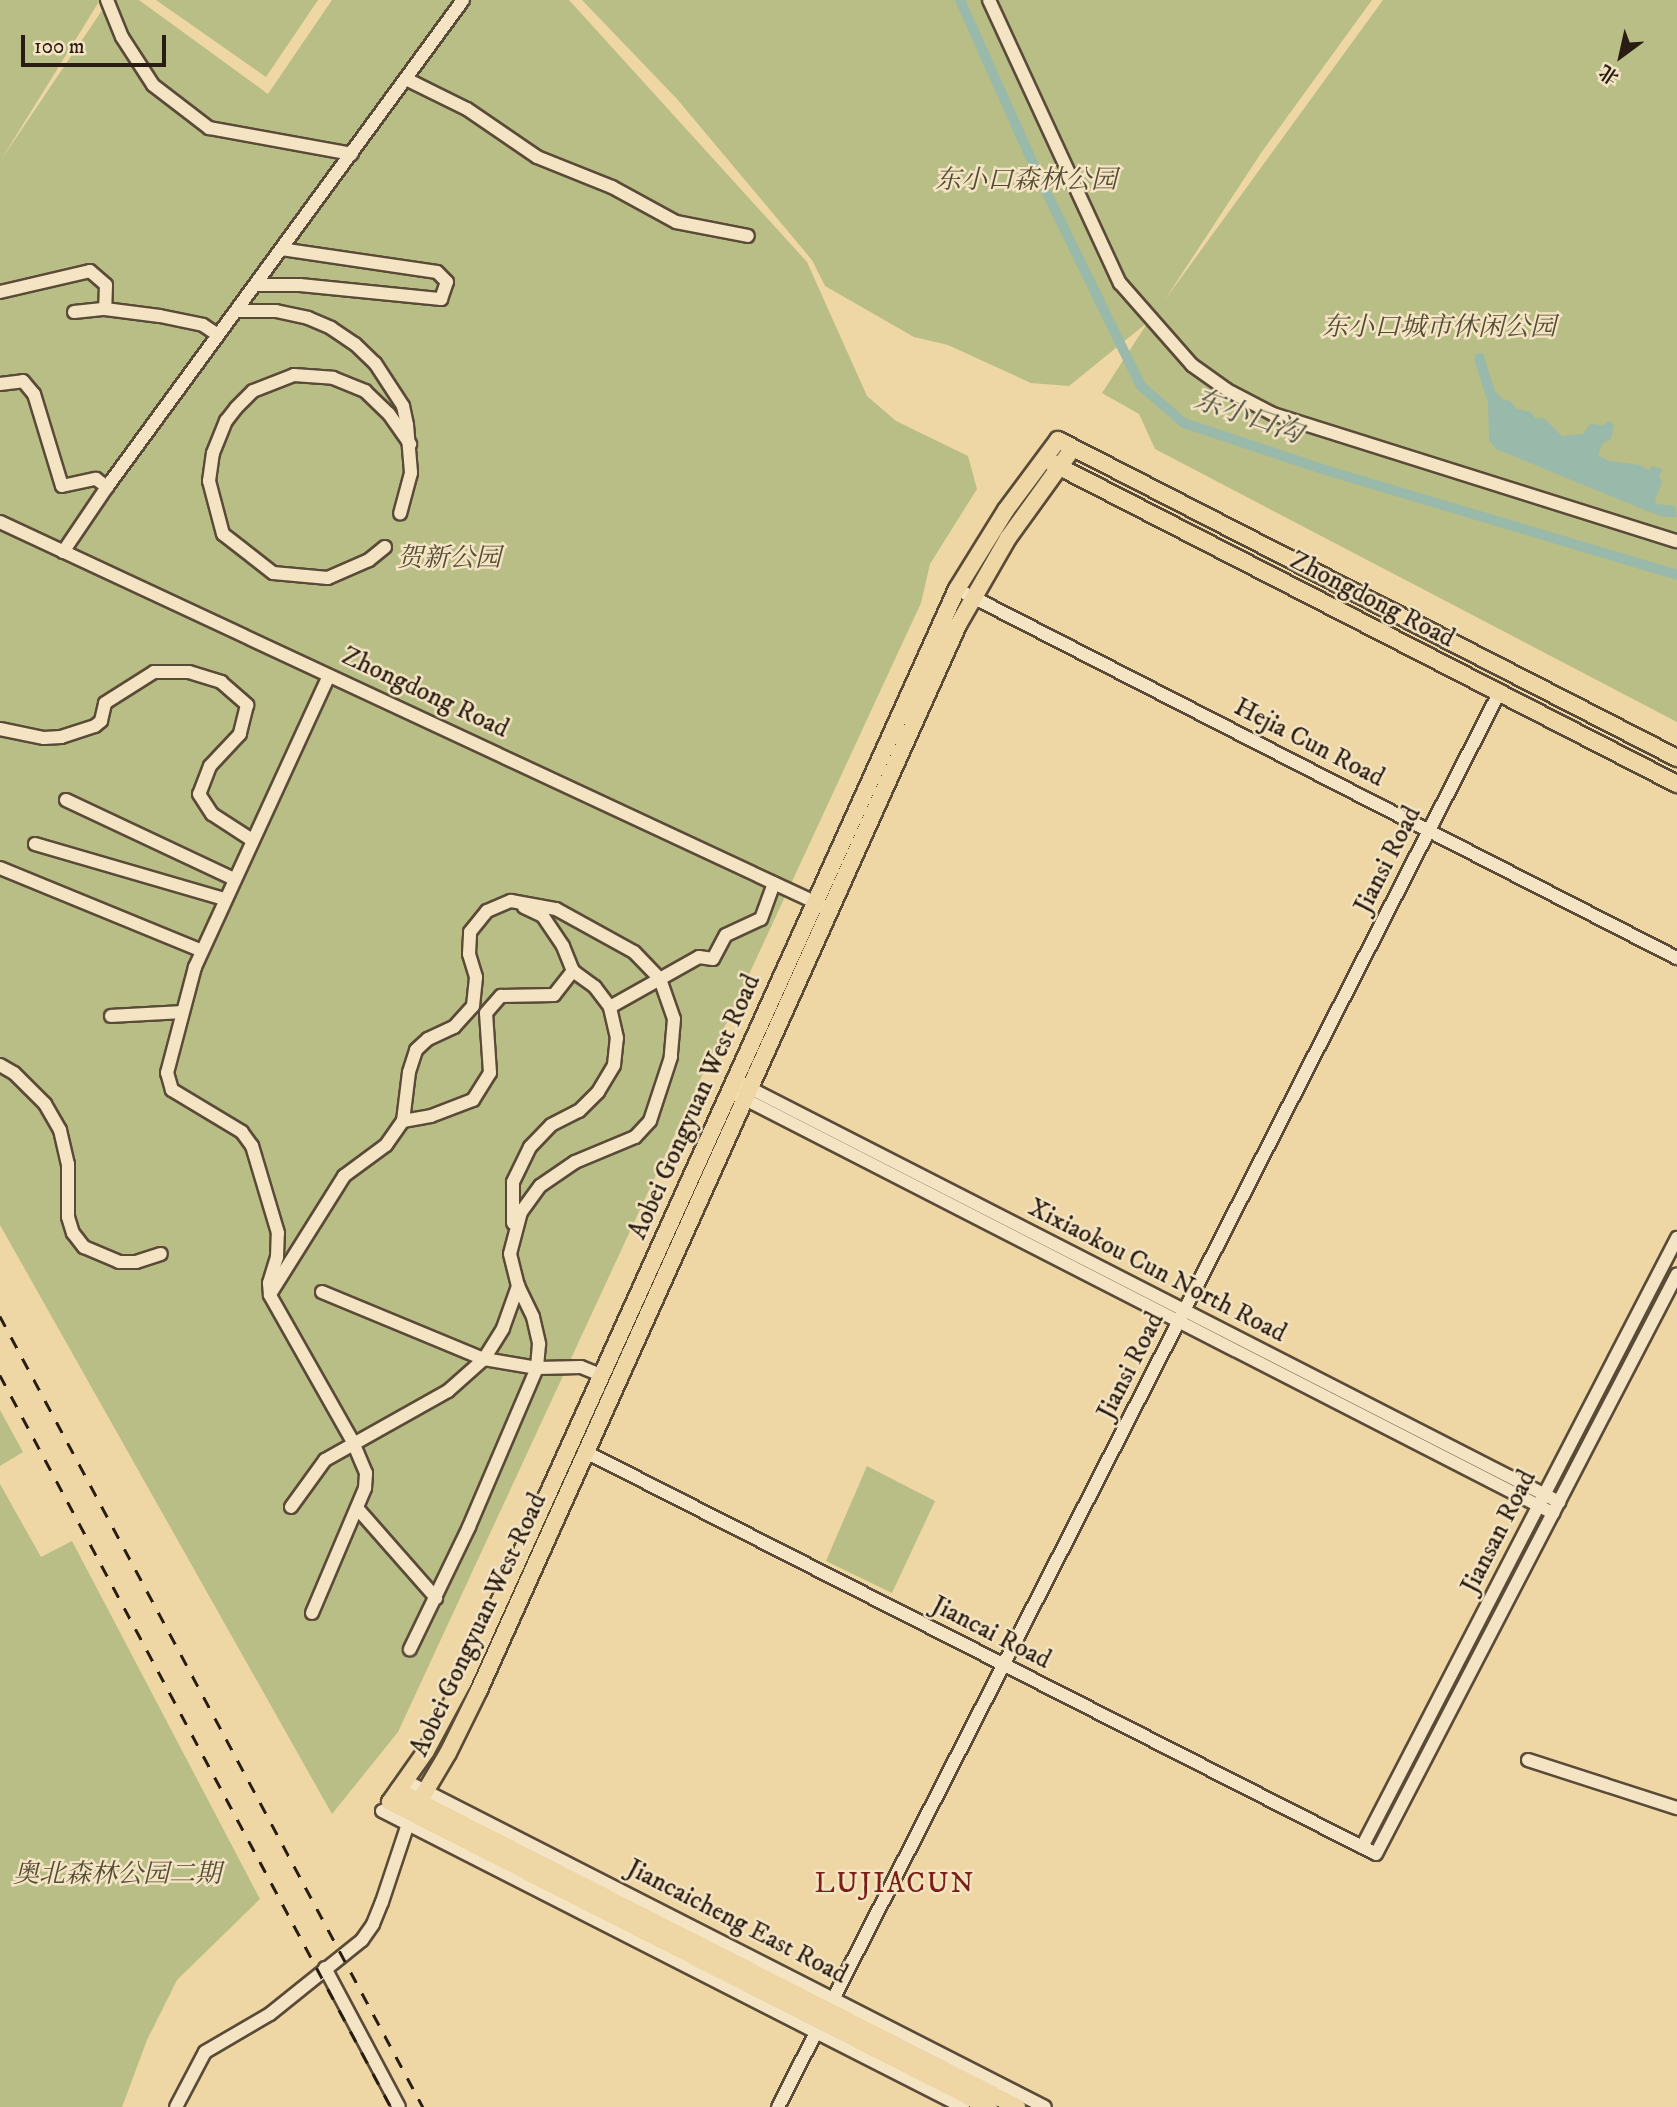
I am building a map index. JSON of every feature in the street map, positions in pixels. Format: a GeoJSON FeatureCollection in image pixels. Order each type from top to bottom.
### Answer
{"type":"FeatureCollection","features":[{"type":"Feature","properties":{"kind":"main road","name":"Zhongdong Road"},"geometry":{"type":"LineString","coordinates":[[1058,440],[1677,758]]}},
{"type":"Feature","properties":{"kind":"main road","name":"Aobei Gongyuan West Road"},"geometry":{"type":"LineString","coordinates":[[394,1796],[436,1735],[463,1682],[957,589],[1006,510],[1058,440]]}},
{"type":"Feature","properties":{"kind":"main road","name":"Aobei Gongyuan West Road"},"geometry":{"type":"LineString","coordinates":[[412,1810],[479,1690],[972,597],[1008,538],[1073,448]]}},
{"type":"Feature","properties":{"kind":"main road","name":"Zhongdong Road"},"geometry":{"type":"LineString","coordinates":[[1044,459],[1677,784]]}},
{"type":"Feature","properties":{"kind":"main road","name":"Jiancaicheng East Road"},"geometry":{"type":"LineString","coordinates":[[394,1796],[412,1810],[825,2016],[1017,2107]]}},
{"type":"Feature","properties":{"kind":"main road","name":"Jiancaicheng East Road"},"geometry":{"type":"LineString","coordinates":[[825,2016],[989,2107]]}},
{"type":"Feature","properties":{"kind":"street"},"geometry":{"type":"LineString","coordinates":[[107,0],[122,37],[153,85],[209,128],[352,154]]}},
{"type":"Feature","properties":{"kind":"street"},"geometry":{"type":"LineString","coordinates":[[63,552],[107,487],[463,0]]}},
{"type":"Feature","properties":{"kind":"street"},"geometry":{"type":"LineString","coordinates":[[989,0],[1120,283],[1192,365],[1227,390],[1273,414],[1677,541]]}},
{"type":"Feature","properties":{"kind":"street"},"geometry":{"type":"LineString","coordinates":[[406,79],[467,109],[537,157],[612,187],[676,222],[748,236]]}},
{"type":"Feature","properties":{"kind":"street"},"geometry":{"type":"LineString","coordinates":[[257,285],[300,285],[441,299],[447,282],[437,272],[282,249]]}},
{"type":"Feature","properties":{"kind":"street"},"geometry":{"type":"LineString","coordinates":[[0,292],[90,271],[106,285],[105,309]]}},
{"type":"Feature","properties":{"kind":"street"},"geometry":{"type":"LineString","coordinates":[[74,312],[105,309],[203,325],[218,335]]}},
{"type":"Feature","properties":{"kind":"street"},"geometry":{"type":"LineString","coordinates":[[237,310],[276,311],[308,318],[331,328],[355,344],[375,363],[403,406],[410,444],[409,490],[401,514]]}},
{"type":"Feature","properties":{"kind":"street"},"geometry":{"type":"LineString","coordinates":[[385,547],[369,560],[328,578],[273,573],[223,534],[209,481],[213,453],[226,421],[244,399],[264,385],[293,375],[333,378],[365,391],[389,414],[410,444]]}},
{"type":"Feature","properties":{"kind":"street"},"geometry":{"type":"LineString","coordinates":[[0,384],[23,381],[34,394],[62,486],[96,479],[107,487]]}},
{"type":"Feature","properties":{"kind":"street","name":"Zhongdong Road"},"geometry":{"type":"LineString","coordinates":[[0,522],[830,909]]}},
{"type":"Feature","properties":{"kind":"street","name":"Hejia Cun Road"},"geometry":{"type":"LineString","coordinates":[[957,589],[1677,958]]}},
{"type":"Feature","properties":{"kind":"street"},"geometry":{"type":"LineString","coordinates":[[0,729],[44,738],[61,737],[95,726],[101,721],[104,703],[154,672],[189,671],[221,682],[247,705],[240,734],[210,766],[199,794],[212,814],[252,840]]}},
{"type":"Feature","properties":{"kind":"street"},"geometry":{"type":"LineString","coordinates":[[312,1614],[365,1488],[366,1473],[354,1442],[270,1295],[269,1283],[277,1257],[278,1233],[252,1146],[242,1132],[172,1090],[167,1073],[182,1012],[202,951],[329,676]]}},
{"type":"Feature","properties":{"kind":"street","name":"Jiansi Road"},"geometry":{"type":"LineString","coordinates":[[779,2107],[1500,693]]}},
{"type":"Feature","properties":{"kind":"street"},"geometry":{"type":"LineString","coordinates":[[66,800],[234,879]]}},
{"type":"Feature","properties":{"kind":"street"},"geometry":{"type":"LineString","coordinates":[[35,844],[224,899]]}},
{"type":"Feature","properties":{"kind":"street"},"geometry":{"type":"LineString","coordinates":[[0,869],[202,951]]}},
{"type":"Feature","properties":{"kind":"street"},"geometry":{"type":"LineString","coordinates":[[610,1007],[699,957],[713,959],[726,935],[761,919],[774,883]]}},
{"type":"Feature","properties":{"kind":"street"},"geometry":{"type":"LineString","coordinates":[[410,1649],[469,1527],[537,1368],[539,1343],[533,1317],[518,1286],[510,1254],[513,1182],[530,1147],[551,1125],[579,1111],[598,1092],[614,1065],[617,1038],[610,1007],[595,986],[573,971],[563,946],[543,916],[511,901]]}},
{"type":"Feature","properties":{"kind":"street"},"geometry":{"type":"LineString","coordinates":[[270,1295],[344,1176],[386,1145],[402,1121],[409,1072],[416,1051],[428,1039],[454,1027],[473,1006],[476,977],[469,954],[471,932],[486,911],[511,901],[556,909],[634,952],[660,979],[674,1019],[671,1057],[650,1121],[635,1137],[575,1162],[540,1186],[521,1212],[510,1254]]}},
{"type":"Feature","properties":{"kind":"street"},"geometry":{"type":"LineString","coordinates":[[402,1121],[430,1116],[473,1100],[490,1073],[486,1013],[501,996],[554,995],[573,971]]}},
{"type":"Feature","properties":{"kind":"street"},"geometry":{"type":"LineString","coordinates":[[111,1016],[182,1012]]}},
{"type":"Feature","properties":{"kind":"street"},"geometry":{"type":"LineString","coordinates":[[0,1065],[13,1073],[45,1104],[60,1130],[68,1164],[68,1217],[73,1233],[84,1247],[101,1257],[119,1262],[136,1262],[161,1254]]}},
{"type":"Feature","properties":{"kind":"street","name":"Xixiaokou Cun North Road"},"geometry":{"type":"LineString","coordinates":[[732,1086],[1556,1508]]}},
{"type":"Feature","properties":{"kind":"street","name":"Jiansan Road"},"geometry":{"type":"LineString","coordinates":[[1362,1847],[1677,1238]]}},
{"type":"Feature","properties":{"kind":"street","name":"Jiansan Road"},"geometry":{"type":"LineString","coordinates":[[1376,1854],[1677,1274]]}},
{"type":"Feature","properties":{"kind":"street"},"geometry":{"type":"LineString","coordinates":[[292,1507],[326,1460],[448,1391],[484,1359],[503,1328],[518,1286]]}},
{"type":"Feature","properties":{"kind":"street"},"geometry":{"type":"LineString","coordinates":[[321,1292],[484,1359],[537,1368],[581,1367],[601,1375]]}},
{"type":"Feature","properties":{"kind":"street","name":"Jiancai Road"},"geometry":{"type":"LineString","coordinates":[[586,1452],[1376,1854]]}},
{"type":"Feature","properties":{"kind":"street"},"geometry":{"type":"LineString","coordinates":[[357,1508],[436,1598]]}},
{"type":"Feature","properties":{"kind":"street"},"geometry":{"type":"LineString","coordinates":[[1528,1760],[1677,1808]]}},
{"type":"Feature","properties":{"kind":"street"},"geometry":{"type":"LineString","coordinates":[[176,2107],[205,2052],[270,2014],[362,1940],[373,1924],[412,1810],[394,1796]]}},
{"type":"Feature","properties":{"kind":"street","name":"Jiancaicheng East Road"},"geometry":{"type":"LineString","coordinates":[[412,1810],[825,2016],[1045,2107]]}},
{"type":"Feature","properties":{"kind":"street"},"geometry":{"type":"LineString","coordinates":[[325,1968],[398,2107]]}},
{"type":"Feature","properties":{"kind":"street","name":"Jiancaicheng East Road"},"geometry":{"type":"LineString","coordinates":[[825,2016],[963,2107]]}},
{"type":"Feature","properties":{"kind":"green space","name":"贺新公园"},"geometry":{"type":"Polygon","coordinates":[[[0,0],[100,0],[1,160],[109,0],[139,0],[268,94],[332,0],[569,0],[807,262],[867,396],[896,421],[968,456],[977,489],[930,564],[921,603],[398,1732],[332,1814],[0,1225],[0,0]]]}},
{"type":"Feature","properties":{"kind":"green space"},"geometry":{"type":"Polygon","coordinates":[[[156,0],[318,0],[266,77],[156,0]]]}},
{"type":"Feature","properties":{"kind":"green space","name":"东小口城市休闲公园"},"geometry":{"type":"Polygon","coordinates":[[[582,0],[1372,0],[1261,153],[1164,301],[1383,0],[1677,0],[1677,722],[1155,449],[1139,414],[1102,393],[1148,322],[1069,386],[1031,383],[948,345],[914,337],[825,286],[812,260],[677,99],[582,0]]]}},
{"type":"Feature","properties":{"kind":"green space"},"geometry":{"type":"Polygon","coordinates":[[[0,1410],[23,1452],[0,1466],[0,1410]]]}},
{"type":"Feature","properties":{"kind":"green space"},"geometry":{"type":"Polygon","coordinates":[[[867,1466],[935,1501],[892,1593],[826,1561],[867,1466]]]}},
{"type":"Feature","properties":{"kind":"green space","name":"奥北森林公园二期"},"geometry":{"type":"Polygon","coordinates":[[[0,1484],[41,1557],[72,1541],[260,1899],[177,1980],[147,2040],[122,2107],[0,2107],[0,1484]]]}},
{"type":"Feature","properties":{"kind":"shaded area"},"geometry":{"type":"Polygon","coordinates":[[[1483,353],[1495,391],[1502,399],[1510,401],[1517,409],[1531,412],[1535,418],[1544,418],[1562,436],[1583,434],[1591,423],[1602,426],[1609,421],[1614,425],[1611,439],[1603,443],[1598,455],[1609,461],[1640,465],[1648,470],[1653,466],[1664,470],[1659,474],[1662,483],[1655,499],[1657,504],[1675,506],[1677,517],[1664,517],[1647,511],[1496,449],[1489,441],[1488,403],[1474,359],[1476,354],[1483,353]]]}},
{"type":"Feature","properties":{"kind":"waterway","name":"东小口沟"},"geometry":{"type":"LineString","coordinates":[[960,0],[1040,179],[1141,386],[1184,423],[1322,469],[1677,575]]}},
{"type":"Feature","properties":{"kind":"railway"},"geometry":{"type":"LineString","coordinates":[[0,1316],[423,2107]]}},
{"type":"Feature","properties":{"kind":"railway"},"geometry":{"type":"LineString","coordinates":[[0,1375],[391,2107]]}},
{"type":"Feature","properties":{"kind":"district","name":"LUJIACUN"},"geometry":{"type":"Point","coordinates":[895,1884]}},
{"type":"Feature","properties":{"kind":"park label","name":"东小口森林公园"},"geometry":{"type":"Point","coordinates":[1026,181]}}]}
